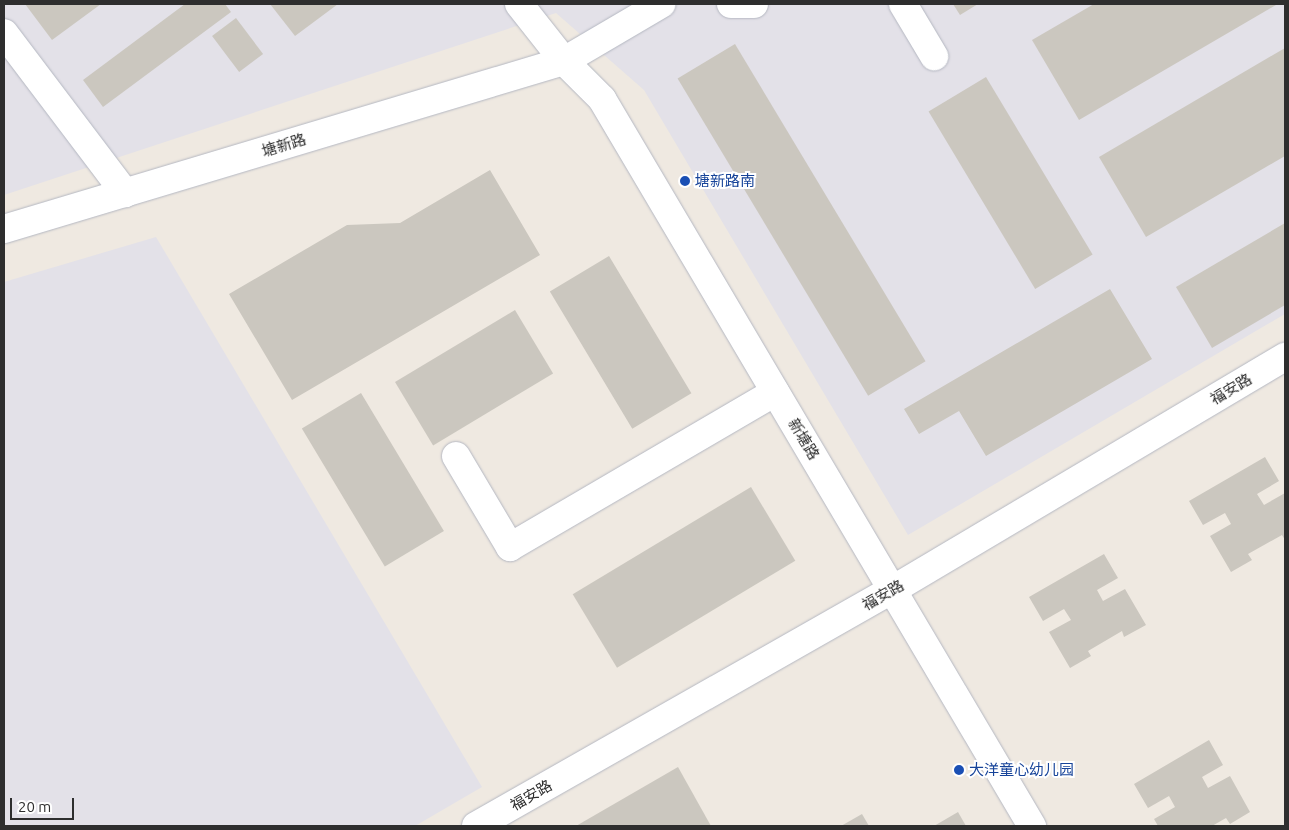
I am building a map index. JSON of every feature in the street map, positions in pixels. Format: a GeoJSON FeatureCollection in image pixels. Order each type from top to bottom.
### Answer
{"type":"FeatureCollection","features":[{"type":"Feature","properties":{"kind":"street","name":"新塘路"},"geometry":{"type":"LineString","coordinates":[[519,4],[564,61],[602,99],[894,589],[1032,826]]}},
{"type":"Feature","properties":{"kind":"street","name":"塘新路"},"geometry":{"type":"LineString","coordinates":[[4,229],[564,61],[661,4]]}},
{"type":"Feature","properties":{"kind":"street"},"geometry":{"type":"LineString","coordinates":[[731,4],[754,4]]}},
{"type":"Feature","properties":{"kind":"street"},"geometry":{"type":"LineString","coordinates":[[902,4],[934,56]]}},
{"type":"Feature","properties":{"kind":"street"},"geometry":{"type":"LineString","coordinates":[[4,33],[125,193]]}},
{"type":"Feature","properties":{"kind":"street","name":"福安路"},"geometry":{"type":"LineString","coordinates":[[476,826],[894,589],[1285,357]]}},
{"type":"Feature","properties":{"kind":"street"},"geometry":{"type":"LineString","coordinates":[[456,456],[510,547],[776,392]]}},
{"type":"Feature","properties":{"kind":"shaded area"},"geometry":{"type":"Polygon","coordinates":[[[4,4],[1285,4],[1285,314],[908,535],[644,90],[556,13],[4,195],[4,4]]]}},
{"type":"Feature","properties":{"kind":"shaded area"},"geometry":{"type":"Polygon","coordinates":[[[156,237],[482,787],[415,826],[4,826],[4,282],[156,237]]]}},
{"type":"Feature","properties":{"kind":"building"},"geometry":{"type":"Polygon","coordinates":[[[25,4],[101,4],[52,40],[25,4]]]}},
{"type":"Feature","properties":{"kind":"building"},"geometry":{"type":"Polygon","coordinates":[[[185,4],[225,4],[231,12],[103,107],[83,80],[185,4]]]}},
{"type":"Feature","properties":{"kind":"building"},"geometry":{"type":"Polygon","coordinates":[[[270,4],[338,4],[295,36],[270,4]]]}},
{"type":"Feature","properties":{"kind":"building"},"geometry":{"type":"Polygon","coordinates":[[[953,4],[978,4],[960,15],[953,4]]]}},
{"type":"Feature","properties":{"kind":"building"},"geometry":{"type":"Polygon","coordinates":[[[1094,4],[1276,5],[1079,120],[1032,40],[1094,4]]]}},
{"type":"Feature","properties":{"kind":"building"},"geometry":{"type":"Polygon","coordinates":[[[236,18],[263,54],[239,72],[212,36],[236,18]]]}},
{"type":"Feature","properties":{"kind":"building"},"geometry":{"type":"Polygon","coordinates":[[[735,44],[926,361],[868,396],[678,79],[735,44]]]}},
{"type":"Feature","properties":{"kind":"building"},"geometry":{"type":"Polygon","coordinates":[[[1285,48],[1285,156],[1146,237],[1099,157],[1285,48]]]}},
{"type":"Feature","properties":{"kind":"building"},"geometry":{"type":"Polygon","coordinates":[[[986,77],[1093,254],[1035,289],[929,112],[986,77]]]}},
{"type":"Feature","properties":{"kind":"building"},"geometry":{"type":"Polygon","coordinates":[[[490,170],[540,255],[292,400],[229,294],[347,225],[400,223],[490,170]]]}},
{"type":"Feature","properties":{"kind":"building"},"geometry":{"type":"Polygon","coordinates":[[[1285,223],[1285,305],[1212,348],[1176,287],[1285,223]]]}},
{"type":"Feature","properties":{"kind":"building"},"geometry":{"type":"Polygon","coordinates":[[[609,256],[691,393],[632,429],[550,292],[609,256]]]}},
{"type":"Feature","properties":{"kind":"building"},"geometry":{"type":"Polygon","coordinates":[[[1110,289],[1152,359],[986,456],[959,411],[919,434],[904,409],[1110,289]]]}},
{"type":"Feature","properties":{"kind":"building"},"geometry":{"type":"Polygon","coordinates":[[[515,310],[553,373],[433,446],[395,382],[515,310]]]}},
{"type":"Feature","properties":{"kind":"building"},"geometry":{"type":"Polygon","coordinates":[[[361,393],[444,531],[385,567],[302,429],[361,393]]]}},
{"type":"Feature","properties":{"kind":"building"},"geometry":{"type":"Polygon","coordinates":[[[1265,457],[1279,481],[1257,494],[1264,505],[1285,493],[1285,540],[1282,535],[1248,554],[1252,560],[1231,572],[1210,536],[1231,524],[1225,513],[1203,525],[1189,501],[1265,457]]]}},
{"type":"Feature","properties":{"kind":"building"},"geometry":{"type":"Polygon","coordinates":[[[751,487],[795,561],[617,668],[573,594],[751,487]]]}},
{"type":"Feature","properties":{"kind":"building"},"geometry":{"type":"Polygon","coordinates":[[[1104,554],[1118,578],[1097,590],[1103,601],[1125,589],[1146,625],[1124,637],[1122,631],[1088,651],[1091,656],[1070,668],[1049,632],[1071,620],[1064,609],[1043,621],[1029,597],[1104,554]]]}},
{"type":"Feature","properties":{"kind":"building"},"geometry":{"type":"Polygon","coordinates":[[[1209,740],[1223,765],[1202,777],[1208,788],[1230,776],[1250,812],[1230,824],[1226,818],[1212,826],[1158,826],[1154,819],[1175,807],[1169,796],[1148,808],[1134,784],[1209,740]]]}},
{"type":"Feature","properties":{"kind":"building"},"geometry":{"type":"Polygon","coordinates":[[[678,767],[711,826],[576,826],[678,767]]]}},
{"type":"Feature","properties":{"kind":"building"},"geometry":{"type":"Polygon","coordinates":[[[958,812],[966,826],[934,826],[958,812]]]}},
{"type":"Feature","properties":{"kind":"building"},"geometry":{"type":"Polygon","coordinates":[[[862,814],[869,826],[841,826],[862,814]]]}},
{"type":"Feature","properties":{"kind":"place","name":"塘新路南"},"geometry":{"type":"Point","coordinates":[685,181]}},
{"type":"Feature","properties":{"kind":"place","name":"大洋童心幼儿园"},"geometry":{"type":"Point","coordinates":[959,770]}}]}
